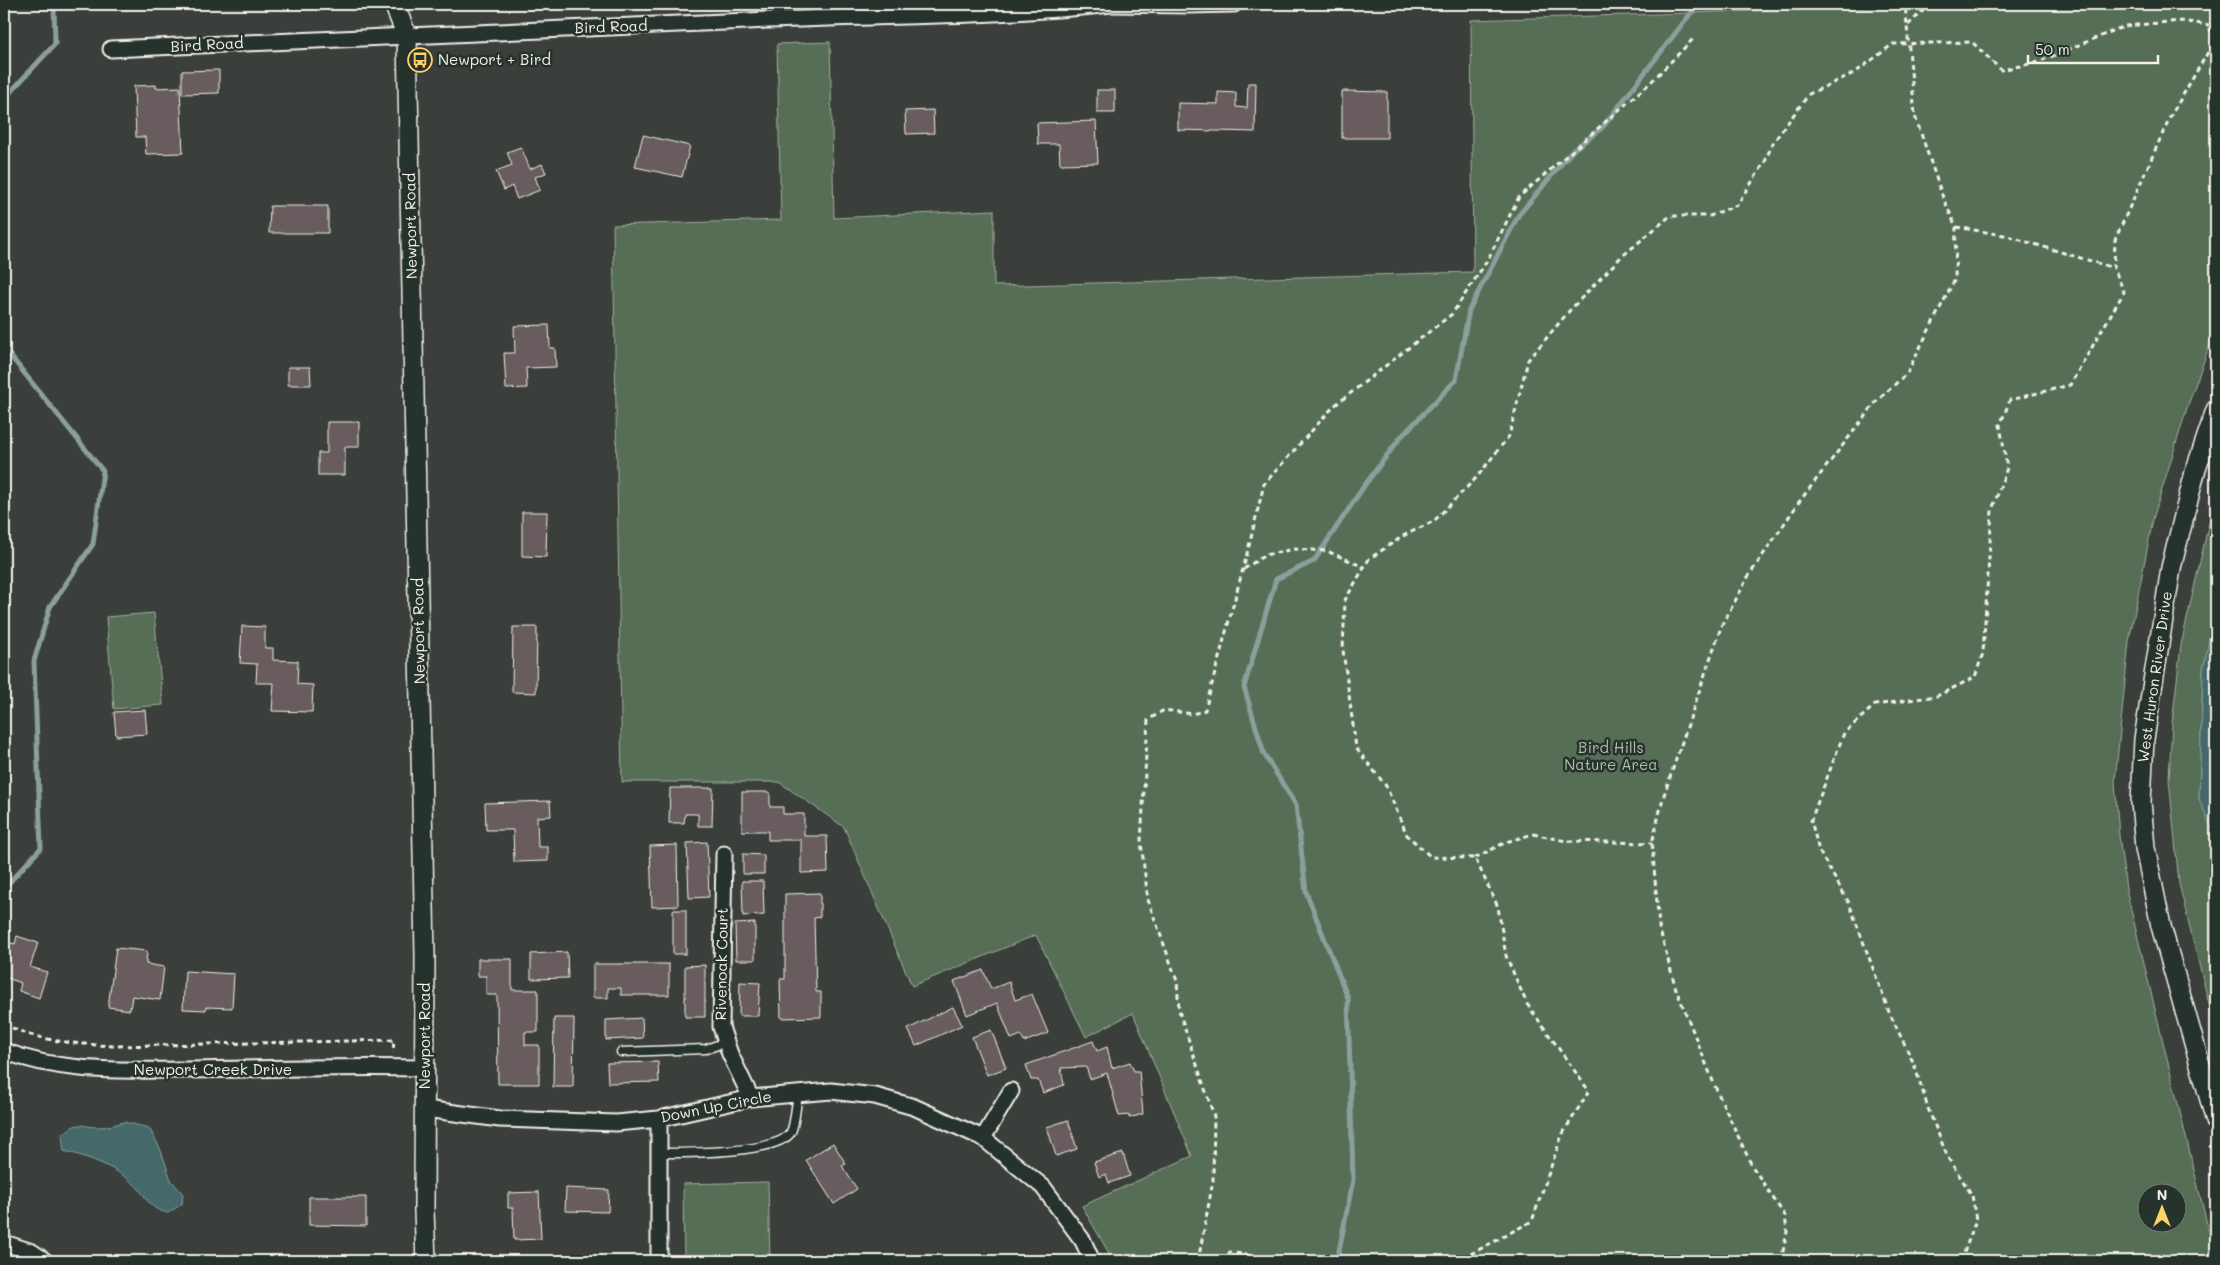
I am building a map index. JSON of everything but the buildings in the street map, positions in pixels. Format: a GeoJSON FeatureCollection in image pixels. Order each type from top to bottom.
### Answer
{"type":"FeatureCollection","features":[{"type":"Feature","properties":{"kind":"street","name":"Newport Road"},"geometry":{"type":"LineString","coordinates":[[394,4],[407,36],[425,955],[424,1211],[426,1261]]}},
{"type":"Feature","properties":{"kind":"street","name":"Bird Road"},"geometry":{"type":"LineString","coordinates":[[112,49],[781,20],[983,14],[1059,10],[1112,4],[1234,4]]}},
{"type":"Feature","properties":{"kind":"street","name":"West Huron River Drive"},"geometry":{"type":"LineString","coordinates":[[2216,410],[2196,472],[2171,568],[2144,739],[2141,802],[2145,848],[2161,926],[2216,1121]]}},
{"type":"Feature","properties":{"kind":"street","name":"Rivenoak Court"},"geometry":{"type":"LineString","coordinates":[[724,854],[721,1028],[730,1054],[752,1098]]}},
{"type":"Feature","properties":{"kind":"street","name":"Newport Creek Drive"},"geometry":{"type":"LineString","coordinates":[[4,1051],[51,1066],[88,1070],[289,1069],[364,1066],[425,1068]]}},
{"type":"Feature","properties":{"kind":"street","name":"Down Up Circle"},"geometry":{"type":"LineString","coordinates":[[425,1108],[500,1119],[616,1123],[660,1119],[752,1098],[831,1091],[875,1096],[914,1107],[983,1138],[1043,1187],[1082,1241],[1092,1261]]}},
{"type":"Feature","properties":{"kind":"street"},"geometry":{"type":"LineString","coordinates":[[983,1138],[1011,1092]]}},
{"type":"Feature","properties":{"kind":"street"},"geometry":{"type":"LineString","coordinates":[[659,1261],[660,1119]]}},
{"type":"Feature","properties":{"kind":"street"},"geometry":{"type":"LineString","coordinates":[[4,1242],[32,1252],[45,1261]]}},
{"type":"Feature","properties":{"kind":"lane"},"geometry":{"type":"LineString","coordinates":[[620,1052],[706,1050],[726,1042]]}},
{"type":"Feature","properties":{"kind":"lane"},"geometry":{"type":"LineString","coordinates":[[660,1154],[698,1154],[740,1150],[784,1140],[791,1132],[798,1094]]}},
{"type":"Feature","properties":{"kind":"path"},"geometry":{"type":"LineString","coordinates":[[1781,1261],[1787,1232],[1785,1216],[1752,1166],[1717,1091],[1676,989],[1659,927],[1652,843],[1662,798],[1721,627],[1748,577],[1799,502],[1876,402],[1906,373],[1955,279],[1956,227],[1942,194],[1915,116],[1905,4]]}},
{"type":"Feature","properties":{"kind":"path"},"geometry":{"type":"LineString","coordinates":[[1907,26],[1930,4]]}},
{"type":"Feature","properties":{"kind":"path"},"geometry":{"type":"LineString","coordinates":[[1652,843],[1566,841],[1533,834],[1506,842],[1476,858],[1431,857],[1407,835],[1386,786],[1356,748],[1344,640],[1345,600],[1369,559],[1403,536],[1434,521],[1477,478],[1509,436],[1528,360],[1570,310],[1620,258],[1670,216],[1710,216],[1737,205],[1765,162],[1772,144],[1809,94],[1856,72],[1893,44],[1908,42],[1972,42],[2001,70],[2038,62],[2125,26],[2182,21],[2209,25],[2216,19]]}},
{"type":"Feature","properties":{"kind":"path"},"geometry":{"type":"LineString","coordinates":[[1961,1261],[1976,1220],[1972,1195],[1948,1158],[1929,1111],[1914,1064],[1889,1012],[1849,903],[1819,851],[1811,820],[1844,733],[1875,705],[1937,696],[1975,677],[1983,653],[1992,510],[2007,468],[2000,425],[2010,400],[2070,385],[2124,292],[2114,268],[2115,240],[2170,117],[2214,42],[2209,25]]}},
{"type":"Feature","properties":{"kind":"path"},"geometry":{"type":"LineString","coordinates":[[1198,1261],[1213,1181],[1214,1116],[1179,1011],[1177,980],[1148,900],[1141,842],[1148,720],[1164,710],[1193,714],[1206,710],[1264,484],[1334,406],[1452,314],[1487,261],[1519,197],[1650,83],[1695,37]]}},
{"type":"Feature","properties":{"kind":"path"},"geometry":{"type":"LineString","coordinates":[[1956,227],[2004,234],[2114,268]]}},
{"type":"Feature","properties":{"kind":"path"},"geometry":{"type":"LineString","coordinates":[[1243,570],[1265,555],[1294,549],[1326,551],[1364,567]]}},
{"type":"Feature","properties":{"kind":"path"},"geometry":{"type":"LineString","coordinates":[[1465,1261],[1470,1254],[1532,1221],[1562,1136],[1589,1091],[1527,1004],[1506,956],[1498,907],[1476,858]]}},
{"type":"Feature","properties":{"kind":"path"},"geometry":{"type":"LineString","coordinates":[[4,1024],[41,1038],[71,1044],[115,1046],[394,1040],[394,1048]]}},
{"type":"Feature","properties":{"kind":"path"},"geometry":{"type":"LineString","coordinates":[[1222,1261],[1230,1252],[1258,1257],[1262,1261]]}},
{"type":"Feature","properties":{"kind":"green space","name":"Bird Hills Nature Area"},"geometry":{"type":"Polygon","coordinates":[[[1970,4],[2216,4],[2216,327],[2187,408],[2153,519],[2129,641],[2115,782],[2119,836],[2126,889],[2216,1261],[1112,1261],[1082,1206],[1192,1156],[1133,1013],[1086,1037],[1036,935],[912,986],[844,827],[779,782],[622,782],[613,225],[781,220],[777,44],[830,42],[834,218],[994,210],[994,286],[1473,272],[1471,20],[1970,4]]]}},
{"type":"Feature","properties":{"kind":"green space"},"geometry":{"type":"Polygon","coordinates":[[[2216,492],[2216,606],[2203,670],[2199,799],[2216,839],[2216,1032],[2179,884],[2169,779],[2172,724],[2181,645],[2216,492]]]}},
{"type":"Feature","properties":{"kind":"green space"},"geometry":{"type":"Polygon","coordinates":[[[154,613],[163,705],[114,709],[106,617],[154,613]]]}},
{"type":"Feature","properties":{"kind":"green space"},"geometry":{"type":"Polygon","coordinates":[[[768,1182],[770,1261],[684,1261],[683,1184],[768,1182]]]}},
{"type":"Feature","properties":{"kind":"water"},"geometry":{"type":"Polygon","coordinates":[[[2216,607],[2216,838],[2199,799],[2203,670],[2216,607]]]}},
{"type":"Feature","properties":{"kind":"water"},"geometry":{"type":"Polygon","coordinates":[[[124,1122],[149,1128],[160,1148],[171,1180],[183,1194],[182,1204],[168,1213],[152,1205],[134,1184],[119,1173],[83,1156],[64,1151],[62,1135],[76,1125],[102,1127],[124,1122]]]}},
{"type":"Feature","properties":{"kind":"waterway"},"geometry":{"type":"LineString","coordinates":[[4,99],[55,44],[54,4]]}},
{"type":"Feature","properties":{"kind":"waterway"},"geometry":{"type":"LineString","coordinates":[[1337,1261],[1353,1180],[1348,998],[1306,892],[1296,805],[1264,754],[1244,687],[1276,579],[1314,561],[1364,486],[1400,438],[1456,380],[1469,310],[1518,216],[1573,150],[1602,128],[1698,4]]}},
{"type":"Feature","properties":{"kind":"waterway"},"geometry":{"type":"LineString","coordinates":[[4,348],[103,471],[93,544],[50,607],[34,661],[41,848],[4,888]]}},
{"type":"Feature","properties":{"kind":"place","name":"Newport + Bird"},"geometry":{"type":"Point","coordinates":[420,60]}}]}
